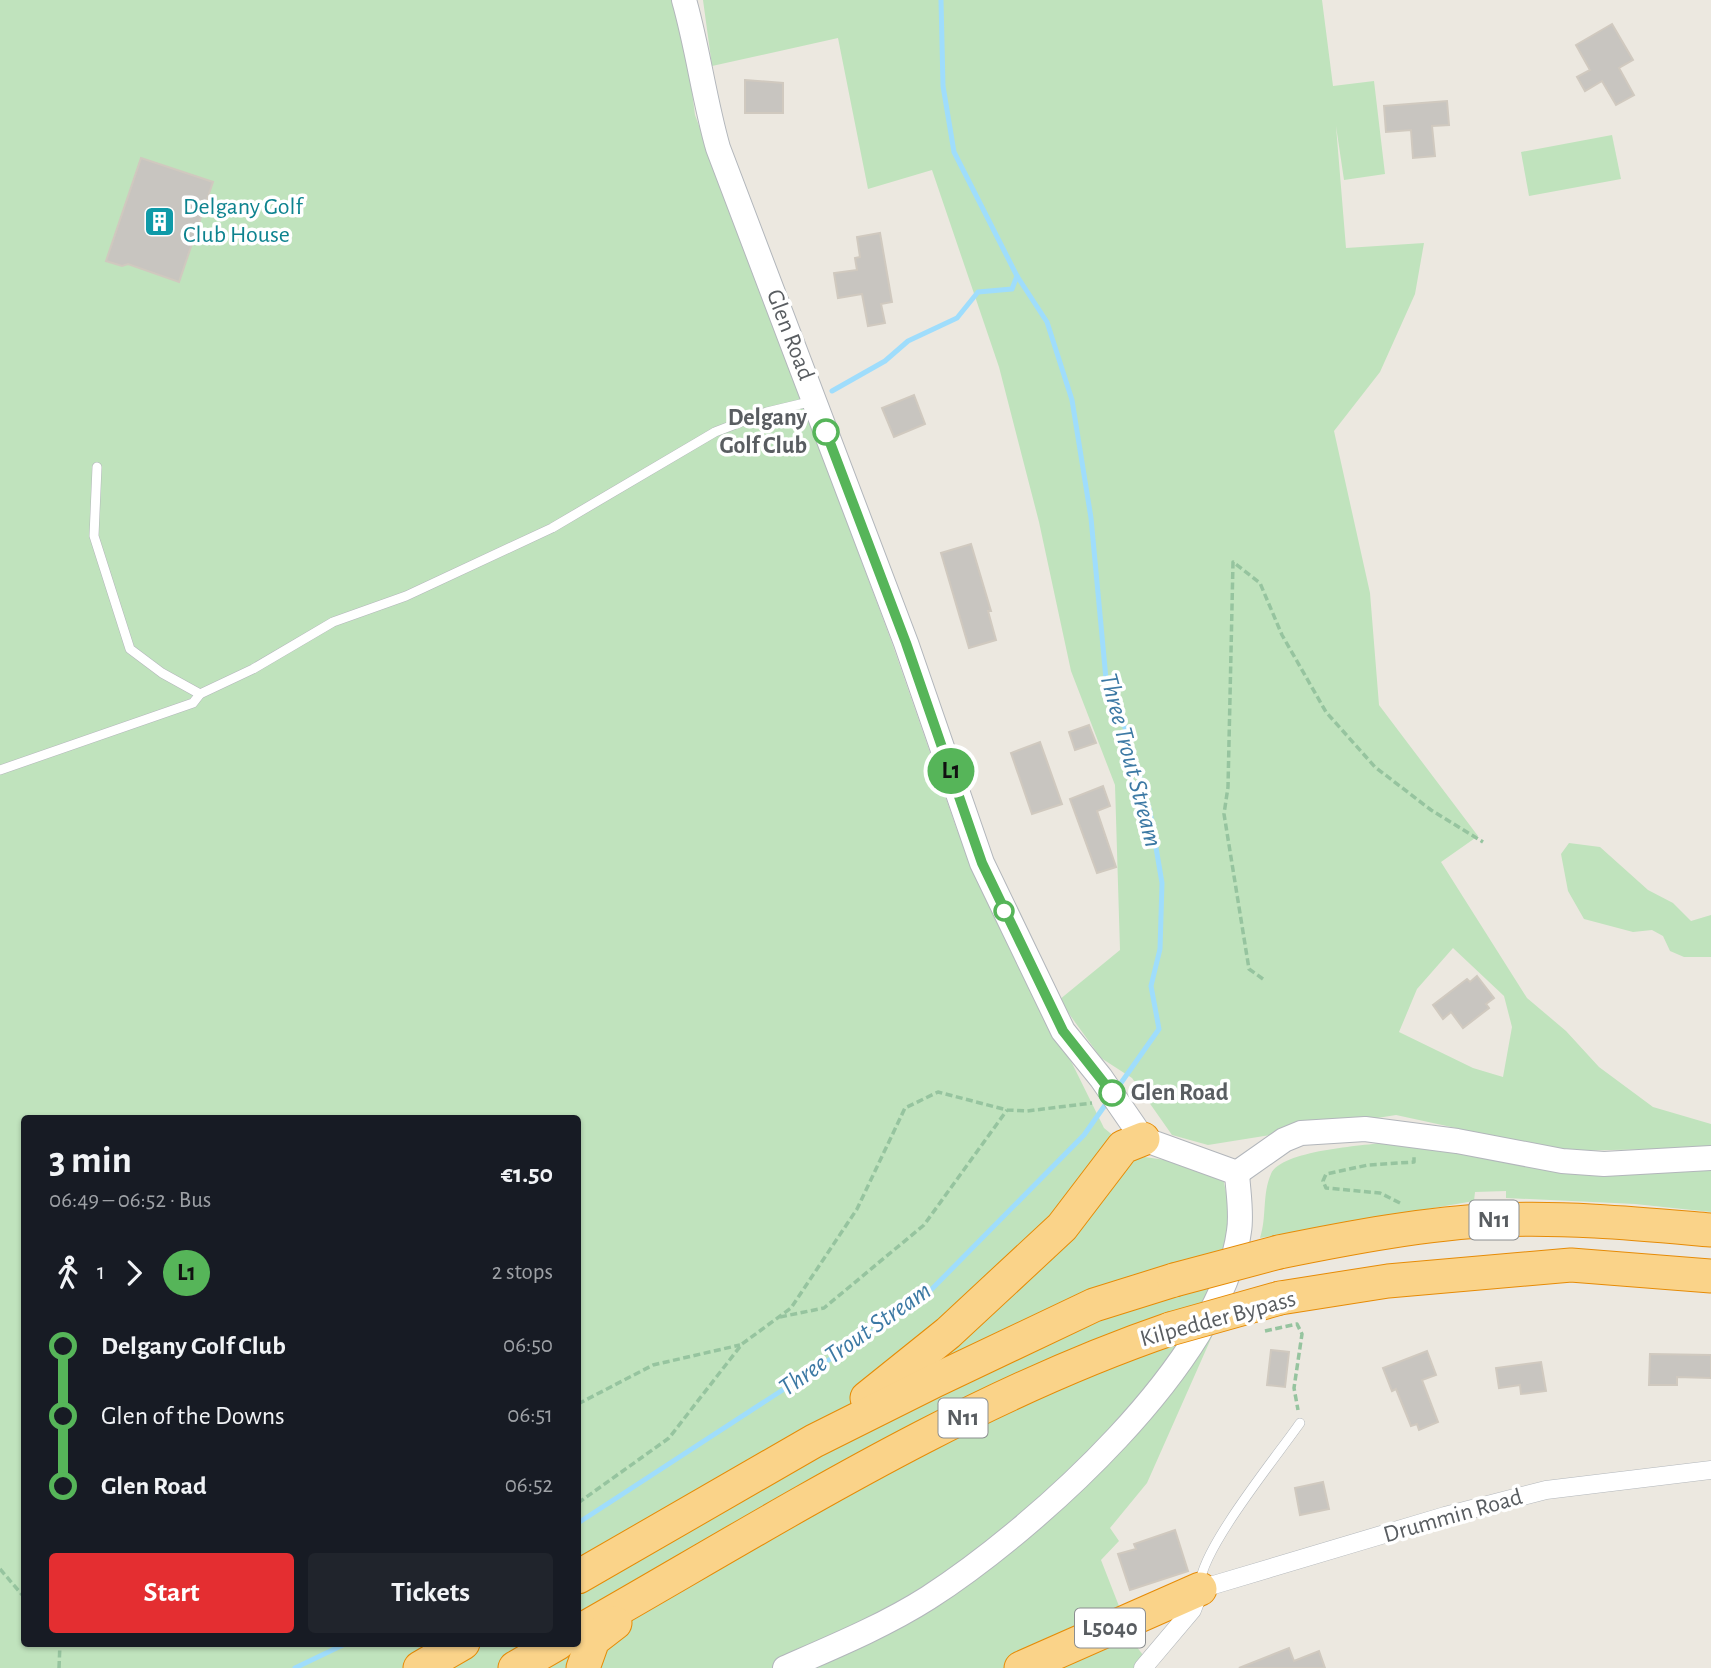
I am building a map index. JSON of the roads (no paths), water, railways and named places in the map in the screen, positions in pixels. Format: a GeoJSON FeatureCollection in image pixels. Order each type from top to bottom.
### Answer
{"type":"FeatureCollection","features":[{"type":"Feature","properties":{"kind":"highway","name":"N11"},"geometry":{"type":"LineString","coordinates":[[581,1575],[814,1441],[948,1333],[1062,1227],[1123,1147],[1143,1139]]}},
{"type":"Feature","properties":{"kind":"highway","name":"Kilpedder Bypass"},"geometry":{"type":"LineString","coordinates":[[814,1441],[1094,1305],[1279,1252],[1336,1240],[1495,1220],[1590,1220],[1711,1230]]}},
{"type":"Feature","properties":{"kind":"highway","name":"Kilpedder Bypass"},"geometry":{"type":"LineString","coordinates":[[766,1525],[916,1440],[1092,1356],[1170,1329],[1280,1298],[1388,1281],[1572,1265],[1711,1276]]}},
{"type":"Feature","properties":{"kind":"highway","name":"N11"},"geometry":{"type":"LineString","coordinates":[[581,1630],[766,1525]]}},
{"type":"Feature","properties":{"kind":"highway","name":"N11"},"geometry":{"type":"LineString","coordinates":[[583,1668],[589,1646],[608,1626],[726,1562],[766,1525]]}},
{"type":"Feature","properties":{"kind":"highway","name":"L5040"},"geometry":{"type":"LineString","coordinates":[[1021,1668],[1200,1589]]}},
{"type":"Feature","properties":{"kind":"highway"},"geometry":{"type":"LineString","coordinates":[[420,1668],[456,1647]]}},
{"type":"Feature","properties":{"kind":"highway"},"geometry":{"type":"LineString","coordinates":[[515,1668],[551,1647]]}},
{"type":"Feature","properties":{"kind":"main road","name":"Glen Road"},"geometry":{"type":"LineString","coordinates":[[684,0],[694,34],[705,103],[718,148],[906,643],[982,863],[1063,1031],[1108,1096],[1143,1139]]}},
{"type":"Feature","properties":{"kind":"main road"},"geometry":{"type":"LineString","coordinates":[[1237,1173],[1284,1140],[1301,1133],[1365,1129],[1457,1141],[1562,1161],[1604,1164],[1711,1158]]}},
{"type":"Feature","properties":{"kind":"main road"},"geometry":{"type":"LineString","coordinates":[[1143,1139],[1237,1173]]}},
{"type":"Feature","properties":{"kind":"main road"},"geometry":{"type":"LineString","coordinates":[[785,1668],[936,1592],[997,1550],[1100,1455],[1181,1363],[1221,1292],[1240,1231],[1237,1173]]}},
{"type":"Feature","properties":{"kind":"street","name":"Drummin Road"},"geometry":{"type":"LineString","coordinates":[[1200,1589],[1445,1516],[1546,1490],[1711,1470]]}},
{"type":"Feature","properties":{"kind":"street"},"geometry":{"type":"LineString","coordinates":[[1143,1668],[1192,1610],[1200,1589]]}},
{"type":"Feature","properties":{"kind":"lane"},"geometry":{"type":"LineString","coordinates":[[0,771],[193,703],[200,694],[253,669],[334,622],[406,596],[552,528],[715,432],[766,412],[815,401]]}},
{"type":"Feature","properties":{"kind":"lane"},"geometry":{"type":"LineString","coordinates":[[97,467],[94,536],[130,649],[162,673],[200,694]]}},
{"type":"Feature","properties":{"kind":"lane"},"geometry":{"type":"LineString","coordinates":[[1200,1589],[1201,1573],[1218,1541],[1300,1423]]}},
{"type":"Feature","properties":{"kind":"waterway","name":"Three Trout Stream"},"geometry":{"type":"LineString","coordinates":[[941,0],[943,86],[954,152],[1017,276],[1047,322],[1072,400],[1091,518],[1106,679],[1127,733],[1150,812],[1162,883],[1160,949],[1151,986],[1159,1029],[1116,1090]]}},
{"type":"Feature","properties":{"kind":"waterway"},"geometry":{"type":"LineString","coordinates":[[832,391],[885,361],[908,341],[957,318],[978,292],[1012,289],[1017,276]]}},
{"type":"Feature","properties":{"kind":"waterway","name":"Three Trout Stream"},"geometry":{"type":"LineString","coordinates":[[581,1521],[921,1300],[1084,1135],[1108,1101]]}},
{"type":"Feature","properties":{"kind":"waterway","name":"Three Trout Stream"},"geometry":{"type":"LineString","coordinates":[[295,1668],[339,1647]]}},
{"type":"Feature","properties":{"kind":"place","name":"Delgany Golf Club House"},"geometry":{"type":"Point","coordinates":[160,221]}},
{"type":"Feature","properties":{"kind":"place","name":"Delgany Golf Club"},"geometry":{"type":"Point","coordinates":[826,432]}},
{"type":"Feature","properties":{"kind":"place","name":"Glen Road"},"geometry":{"type":"Point","coordinates":[1112,1093]}}]}
